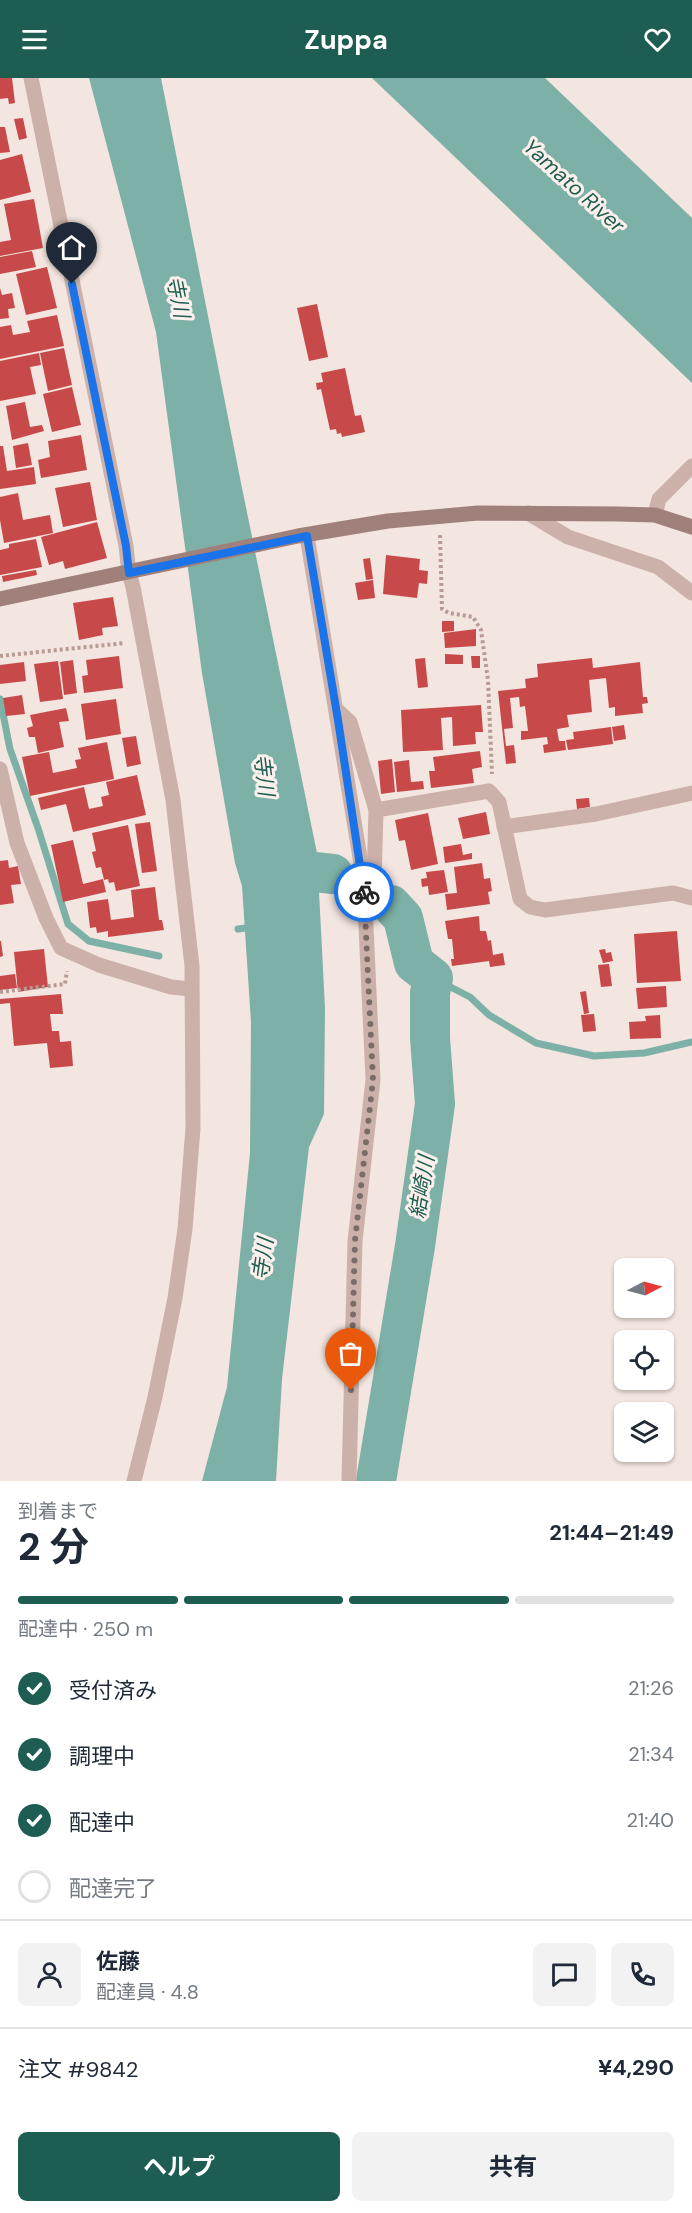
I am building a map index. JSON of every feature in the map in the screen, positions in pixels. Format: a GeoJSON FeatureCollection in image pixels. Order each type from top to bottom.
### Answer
{"type":"FeatureCollection","features":[{"type":"Feature","properties":{"kind":"street"},"geometry":{"type":"LineString","coordinates":[[31,78],[133,572],[173,800],[192,966],[193,1128],[185,1229],[155,1397],[134,1481]]}},
{"type":"Feature","properties":{"kind":"street"},"geometry":{"type":"LineString","coordinates":[[655,515],[659,499],[692,466]]}},
{"type":"Feature","properties":{"kind":"street"},"geometry":{"type":"LineString","coordinates":[[0,599],[303,536],[388,521],[478,513],[655,515],[692,527]]}},
{"type":"Feature","properties":{"kind":"street"},"geometry":{"type":"LineString","coordinates":[[528,513],[568,537],[658,567],[692,593]]}},
{"type":"Feature","properties":{"kind":"street"},"geometry":{"type":"LineString","coordinates":[[303,536],[337,710],[364,894],[373,1080],[355,1240],[349,1481]]}},
{"type":"Feature","properties":{"kind":"street"},"geometry":{"type":"LineString","coordinates":[[337,710],[350,722],[376,810],[374,883],[364,894]]}},
{"type":"Feature","properties":{"kind":"street"},"geometry":{"type":"LineString","coordinates":[[0,769],[17,843],[61,948],[99,965],[171,987],[191,989]]}},
{"type":"Feature","properties":{"kind":"street"},"geometry":{"type":"LineString","coordinates":[[376,810],[489,791],[499,802],[520,899],[530,907],[545,910],[673,893],[692,898]]}},
{"type":"Feature","properties":{"kind":"street"},"geometry":{"type":"LineString","coordinates":[[504,827],[596,814],[692,793]]}},
{"type":"Feature","properties":{"kind":"path"},"geometry":{"type":"LineString","coordinates":[[440,516],[442,609],[449,613],[473,617],[480,630],[489,690],[492,765],[492,785],[489,791]]}},
{"type":"Feature","properties":{"kind":"path"},"geometry":{"type":"LineString","coordinates":[[0,656],[144,641]]}},
{"type":"Feature","properties":{"kind":"path"},"geometry":{"type":"LineString","coordinates":[[0,992],[65,984],[72,953]]}},
{"type":"Feature","properties":{"kind":"water","name":"寺川"},"geometry":{"type":"Polygon","coordinates":[[[89,78],[161,78],[317,853],[325,1008],[324,1114],[309,1147],[282,1379],[276,1481],[202,1481],[227,1387],[250,1153],[251,1022],[242,886],[235,863],[202,673],[156,332],[89,78]]]}},
{"type":"Feature","properties":{"kind":"water","name":"Yamato River"},"geometry":{"type":"Polygon","coordinates":[[[372,78],[545,78],[692,218],[692,383],[372,78]]]}},
{"type":"Feature","properties":{"kind":"building"},"geometry":{"type":"Polygon","coordinates":[[[0,78],[12,78],[15,103],[9,104],[8,98],[0,99],[0,78]]]}},
{"type":"Feature","properties":{"kind":"building"},"geometry":{"type":"Polygon","coordinates":[[[23,118],[27,138],[19,140],[14,119],[23,118]]]}},
{"type":"Feature","properties":{"kind":"building"},"geometry":{"type":"Polygon","coordinates":[[[0,127],[5,127],[10,152],[0,153],[0,127]]]}},
{"type":"Feature","properties":{"kind":"building"},"geometry":{"type":"Polygon","coordinates":[[[22,154],[31,192],[0,200],[0,160],[22,154]]]}},
{"type":"Feature","properties":{"kind":"building"},"geometry":{"type":"Polygon","coordinates":[[[34,199],[43,248],[0,256],[0,242],[11,240],[4,204],[34,199]]]}},
{"type":"Feature","properties":{"kind":"building"},"geometry":{"type":"Polygon","coordinates":[[[32,251],[36,267],[0,274],[0,257],[32,251]]]}},
{"type":"Feature","properties":{"kind":"building"},"geometry":{"type":"Polygon","coordinates":[[[47,267],[57,308],[26,315],[16,274],[47,267]]]}},
{"type":"Feature","properties":{"kind":"building"},"geometry":{"type":"Polygon","coordinates":[[[0,288],[2,295],[12,293],[15,308],[8,309],[9,318],[0,319],[0,288]]]}},
{"type":"Feature","properties":{"kind":"building"},"geometry":{"type":"Polygon","coordinates":[[[317,304],[328,357],[309,361],[297,308],[317,304]]]}},
{"type":"Feature","properties":{"kind":"building"},"geometry":{"type":"Polygon","coordinates":[[[57,315],[64,346],[0,359],[0,327],[11,325],[13,335],[30,332],[27,321],[57,315]]]}},
{"type":"Feature","properties":{"kind":"building"},"geometry":{"type":"Polygon","coordinates":[[[64,348],[72,385],[48,391],[40,353],[64,348]]]}},
{"type":"Feature","properties":{"kind":"building"},"geometry":{"type":"Polygon","coordinates":[[[39,353],[41,365],[30,367],[36,394],[0,401],[0,361],[39,353]]]}},
{"type":"Feature","properties":{"kind":"building"},"geometry":{"type":"Polygon","coordinates":[[[345,368],[355,416],[361,415],[365,432],[342,437],[341,433],[337,434],[336,429],[330,430],[321,389],[317,390],[316,383],[323,382],[321,373],[345,368]]]}},
{"type":"Feature","properties":{"kind":"building"},"geometry":{"type":"Polygon","coordinates":[[[72,387],[81,425],[52,432],[43,394],[72,387]]]}},
{"type":"Feature","properties":{"kind":"building"},"geometry":{"type":"Polygon","coordinates":[[[25,402],[30,427],[42,425],[44,431],[12,440],[6,406],[25,402]]]}},
{"type":"Feature","properties":{"kind":"building"},"geometry":{"type":"Polygon","coordinates":[[[81,435],[87,470],[41,478],[38,460],[50,457],[48,441],[81,435]]]}},
{"type":"Feature","properties":{"kind":"building"},"geometry":{"type":"Polygon","coordinates":[[[28,443],[32,465],[16,468],[13,446],[28,443]]]}},
{"type":"Feature","properties":{"kind":"building"},"geometry":{"type":"Polygon","coordinates":[[[0,446],[3,446],[7,471],[34,467],[36,484],[0,489],[0,446]]]}},
{"type":"Feature","properties":{"kind":"building"},"geometry":{"type":"Polygon","coordinates":[[[90,482],[97,520],[63,527],[55,488],[90,482]]]}},
{"type":"Feature","properties":{"kind":"building"},"geometry":{"type":"Polygon","coordinates":[[[18,493],[23,520],[50,515],[53,533],[4,543],[0,520],[0,497],[18,493]]]}},
{"type":"Feature","properties":{"kind":"building"},"geometry":{"type":"Polygon","coordinates":[[[97,522],[107,558],[65,569],[63,561],[49,565],[41,537],[97,522]]]}},
{"type":"Feature","properties":{"kind":"building"},"geometry":{"type":"Polygon","coordinates":[[[36,539],[42,567],[0,575],[0,550],[9,548],[9,544],[36,539]]]}},
{"type":"Feature","properties":{"kind":"building"},"geometry":{"type":"Polygon","coordinates":[[[386,555],[420,559],[419,570],[428,571],[427,584],[419,583],[417,598],[383,594],[386,555]]]}},
{"type":"Feature","properties":{"kind":"building"},"geometry":{"type":"Polygon","coordinates":[[[370,558],[373,579],[366,580],[363,559],[370,558]]]}},
{"type":"Feature","properties":{"kind":"building"},"geometry":{"type":"Polygon","coordinates":[[[36,570],[37,575],[3,582],[2,576],[36,570]]]}},
{"type":"Feature","properties":{"kind":"building"},"geometry":{"type":"Polygon","coordinates":[[[373,580],[375,598],[358,600],[355,583],[373,580]]]}},
{"type":"Feature","properties":{"kind":"building"},"geometry":{"type":"Polygon","coordinates":[[[113,597],[118,626],[102,628],[103,635],[79,640],[73,603],[113,597]]]}},
{"type":"Feature","properties":{"kind":"building"},"geometry":{"type":"Polygon","coordinates":[[[442,621],[454,621],[454,631],[442,632],[442,621]]]}},
{"type":"Feature","properties":{"kind":"building"},"geometry":{"type":"Polygon","coordinates":[[[476,629],[476,646],[445,648],[444,633],[476,629]]]}},
{"type":"Feature","properties":{"kind":"building"},"geometry":{"type":"Polygon","coordinates":[[[445,654],[463,655],[463,664],[445,664],[445,654]]]}},
{"type":"Feature","properties":{"kind":"building"},"geometry":{"type":"Polygon","coordinates":[[[119,656],[123,688],[84,693],[82,676],[88,675],[86,660],[119,656]]]}},
{"type":"Feature","properties":{"kind":"building"},"geometry":{"type":"Polygon","coordinates":[[[471,656],[480,656],[480,668],[472,668],[471,656]]]}},
{"type":"Feature","properties":{"kind":"building"},"geometry":{"type":"Polygon","coordinates":[[[425,658],[428,687],[418,688],[415,659],[425,658]]]}},
{"type":"Feature","properties":{"kind":"building"},"geometry":{"type":"Polygon","coordinates":[[[592,658],[593,668],[640,662],[643,697],[647,697],[648,703],[642,704],[643,713],[615,716],[615,707],[609,708],[606,678],[589,680],[592,712],[567,715],[569,727],[557,729],[559,741],[565,741],[566,750],[544,753],[543,745],[548,744],[547,737],[521,740],[521,731],[528,731],[525,706],[520,707],[519,697],[510,698],[513,728],[504,729],[506,746],[514,745],[516,763],[506,764],[498,691],[526,688],[525,679],[538,677],[537,664],[592,658]]]}},
{"type":"Feature","properties":{"kind":"building"},"geometry":{"type":"Polygon","coordinates":[[[73,660],[77,693],[64,695],[60,662],[73,660]]]}},
{"type":"Feature","properties":{"kind":"building"},"geometry":{"type":"Polygon","coordinates":[[[58,661],[63,699],[40,702],[34,664],[58,661]]]}},
{"type":"Feature","properties":{"kind":"building"},"geometry":{"type":"Polygon","coordinates":[[[24,662],[26,681],[0,684],[0,665],[24,662]]]}},
{"type":"Feature","properties":{"kind":"building"},"geometry":{"type":"Polygon","coordinates":[[[22,695],[25,714],[6,716],[3,698],[22,695]]]}},
{"type":"Feature","properties":{"kind":"building"},"geometry":{"type":"Polygon","coordinates":[[[116,699],[121,734],[86,740],[81,704],[116,699]]]}},
{"type":"Feature","properties":{"kind":"building"},"geometry":{"type":"Polygon","coordinates":[[[481,705],[483,732],[475,732],[476,744],[453,746],[452,717],[441,718],[443,750],[403,752],[401,710],[481,705]]]}},
{"type":"Feature","properties":{"kind":"building"},"geometry":{"type":"Polygon","coordinates":[[[66,708],[69,721],[59,722],[64,747],[38,753],[35,737],[29,737],[27,728],[33,726],[30,715],[66,708]]]}},
{"type":"Feature","properties":{"kind":"building"},"geometry":{"type":"Polygon","coordinates":[[[624,725],[626,739],[614,741],[612,727],[624,725]]]}},
{"type":"Feature","properties":{"kind":"building"},"geometry":{"type":"Polygon","coordinates":[[[611,727],[613,744],[568,750],[566,740],[574,739],[573,732],[611,727]]]}},
{"type":"Feature","properties":{"kind":"building"},"geometry":{"type":"Polygon","coordinates":[[[136,736],[141,764],[127,767],[122,738],[136,736]]]}},
{"type":"Feature","properties":{"kind":"building"},"geometry":{"type":"Polygon","coordinates":[[[107,742],[114,779],[30,796],[22,757],[49,752],[53,773],[77,768],[75,760],[81,759],[78,748],[107,742]]]}},
{"type":"Feature","properties":{"kind":"building"},"geometry":{"type":"Polygon","coordinates":[[[480,751],[482,767],[472,769],[474,783],[431,788],[429,771],[435,771],[433,757],[480,751]]]}},
{"type":"Feature","properties":{"kind":"building"},"geometry":{"type":"Polygon","coordinates":[[[392,759],[395,792],[381,794],[378,761],[392,759]]]}},
{"type":"Feature","properties":{"kind":"building"},"geometry":{"type":"Polygon","coordinates":[[[409,760],[411,782],[423,781],[424,789],[397,792],[394,762],[409,760]]]}},
{"type":"Feature","properties":{"kind":"building"},"geometry":{"type":"Polygon","coordinates":[[[137,775],[146,815],[73,832],[66,804],[41,810],[38,798],[84,787],[89,809],[103,806],[101,797],[109,795],[106,782],[137,775]]]}},
{"type":"Feature","properties":{"kind":"building"},"geometry":{"type":"Polygon","coordinates":[[[589,798],[590,807],[577,809],[576,799],[589,798]]]}},
{"type":"Feature","properties":{"kind":"building"},"geometry":{"type":"Polygon","coordinates":[[[486,812],[490,834],[463,839],[458,818],[486,812]]]}},
{"type":"Feature","properties":{"kind":"building"},"geometry":{"type":"Polygon","coordinates":[[[428,813],[438,864],[411,870],[405,840],[399,841],[395,820],[428,813]]]}},
{"type":"Feature","properties":{"kind":"building"},"geometry":{"type":"Polygon","coordinates":[[[150,822],[157,871],[142,873],[135,824],[150,822]]]}},
{"type":"Feature","properties":{"kind":"building"},"geometry":{"type":"Polygon","coordinates":[[[128,825],[140,886],[116,891],[114,882],[109,883],[108,879],[104,880],[101,867],[96,868],[92,852],[96,851],[92,833],[128,825]]]}},
{"type":"Feature","properties":{"kind":"building"},"geometry":{"type":"Polygon","coordinates":[[[73,840],[83,884],[103,879],[106,892],[63,902],[51,845],[73,840]]]}},
{"type":"Feature","properties":{"kind":"building"},"geometry":{"type":"Polygon","coordinates":[[[461,844],[463,855],[472,853],[472,859],[445,863],[443,847],[461,844]]]}},
{"type":"Feature","properties":{"kind":"building"},"geometry":{"type":"Polygon","coordinates":[[[8,860],[9,868],[18,866],[21,884],[11,885],[14,903],[0,905],[0,861],[8,860]]]}},
{"type":"Feature","properties":{"kind":"building"},"geometry":{"type":"Polygon","coordinates":[[[482,863],[484,879],[490,878],[492,891],[488,892],[490,904],[447,910],[445,894],[457,893],[454,867],[482,863]]]}},
{"type":"Feature","properties":{"kind":"building"},"geometry":{"type":"Polygon","coordinates":[[[444,870],[448,892],[429,895],[428,886],[422,887],[421,879],[427,878],[426,872],[444,870]]]}},
{"type":"Feature","properties":{"kind":"building"},"geometry":{"type":"Polygon","coordinates":[[[155,887],[159,920],[162,920],[164,930],[108,937],[108,931],[97,933],[96,927],[90,928],[87,902],[108,899],[111,920],[134,917],[131,890],[155,887]]]}},
{"type":"Feature","properties":{"kind":"building"},"geometry":{"type":"Polygon","coordinates":[[[479,916],[480,931],[486,931],[488,941],[491,940],[493,955],[503,953],[505,965],[490,967],[489,961],[452,966],[451,959],[454,959],[452,939],[448,939],[445,921],[479,916]]]}},
{"type":"Feature","properties":{"kind":"building"},"geometry":{"type":"Polygon","coordinates":[[[677,931],[681,981],[637,983],[634,934],[677,931]]]}},
{"type":"Feature","properties":{"kind":"building"},"geometry":{"type":"Polygon","coordinates":[[[0,941],[3,956],[0,957],[0,941]]]}},
{"type":"Feature","properties":{"kind":"building"},"geometry":{"type":"Polygon","coordinates":[[[44,949],[48,987],[18,992],[14,952],[44,949]]]}},
{"type":"Feature","properties":{"kind":"building"},"geometry":{"type":"Polygon","coordinates":[[[605,949],[606,953],[611,952],[613,961],[603,963],[599,950],[605,949]]]}},
{"type":"Feature","properties":{"kind":"building"},"geometry":{"type":"Polygon","coordinates":[[[609,964],[612,986],[601,987],[598,965],[609,964]]]}},
{"type":"Feature","properties":{"kind":"building"},"geometry":{"type":"Polygon","coordinates":[[[15,974],[17,988],[0,990],[0,976],[15,974]]]}},
{"type":"Feature","properties":{"kind":"building"},"geometry":{"type":"Polygon","coordinates":[[[666,986],[667,1007],[638,1009],[636,988],[666,986]]]}},
{"type":"Feature","properties":{"kind":"building"},"geometry":{"type":"Polygon","coordinates":[[[586,991],[589,1013],[584,1014],[580,992],[586,991]]]}},
{"type":"Feature","properties":{"kind":"building"},"geometry":{"type":"Polygon","coordinates":[[[61,994],[63,1014],[50,1014],[52,1031],[59,1031],[60,1042],[71,1041],[73,1066],[50,1068],[47,1043],[14,1046],[10,1003],[0,1004],[0,999],[61,994]]]}},
{"type":"Feature","properties":{"kind":"building"},"geometry":{"type":"Polygon","coordinates":[[[594,1014],[596,1031],[583,1032],[581,1015],[594,1014]]]}},
{"type":"Feature","properties":{"kind":"building"},"geometry":{"type":"Polygon","coordinates":[[[660,1015],[661,1038],[630,1039],[629,1022],[646,1021],[645,1016],[660,1015]]]}},
{"type":"Feature","properties":{"kind":"waterway"},"geometry":{"type":"LineString","coordinates":[[0,699],[10,749],[68,924],[89,941],[159,956]]}},
{"type":"Feature","properties":{"kind":"waterway","name":"結崎川"},"geometry":{"type":"LineString","coordinates":[[277,868],[333,874]]}},
{"type":"Feature","properties":{"kind":"waterway","name":"結崎川"},"geometry":{"type":"LineString","coordinates":[[376,1481],[415,1246],[435,1104],[430,1038],[430,993],[433,978],[414,963],[403,918],[391,905]]}},
{"type":"Feature","properties":{"kind":"waterway"},"geometry":{"type":"LineString","coordinates":[[238,929],[254,927]]}},
{"type":"Feature","properties":{"kind":"waterway"},"geometry":{"type":"LineString","coordinates":[[433,978],[470,997],[489,1015],[536,1043],[594,1056],[644,1053],[692,1042]]}},
{"type":"Feature","properties":{"kind":"way so far"},"geometry":{"type":"LineString","coordinates":[[351,1390],[355,1240],[373,1080],[364,892]]}},
{"type":"Feature","properties":{"kind":"route"},"geometry":{"type":"LineString","coordinates":[[72,284],[126,546],[129,573],[307,536],[364,892]]}}]}
